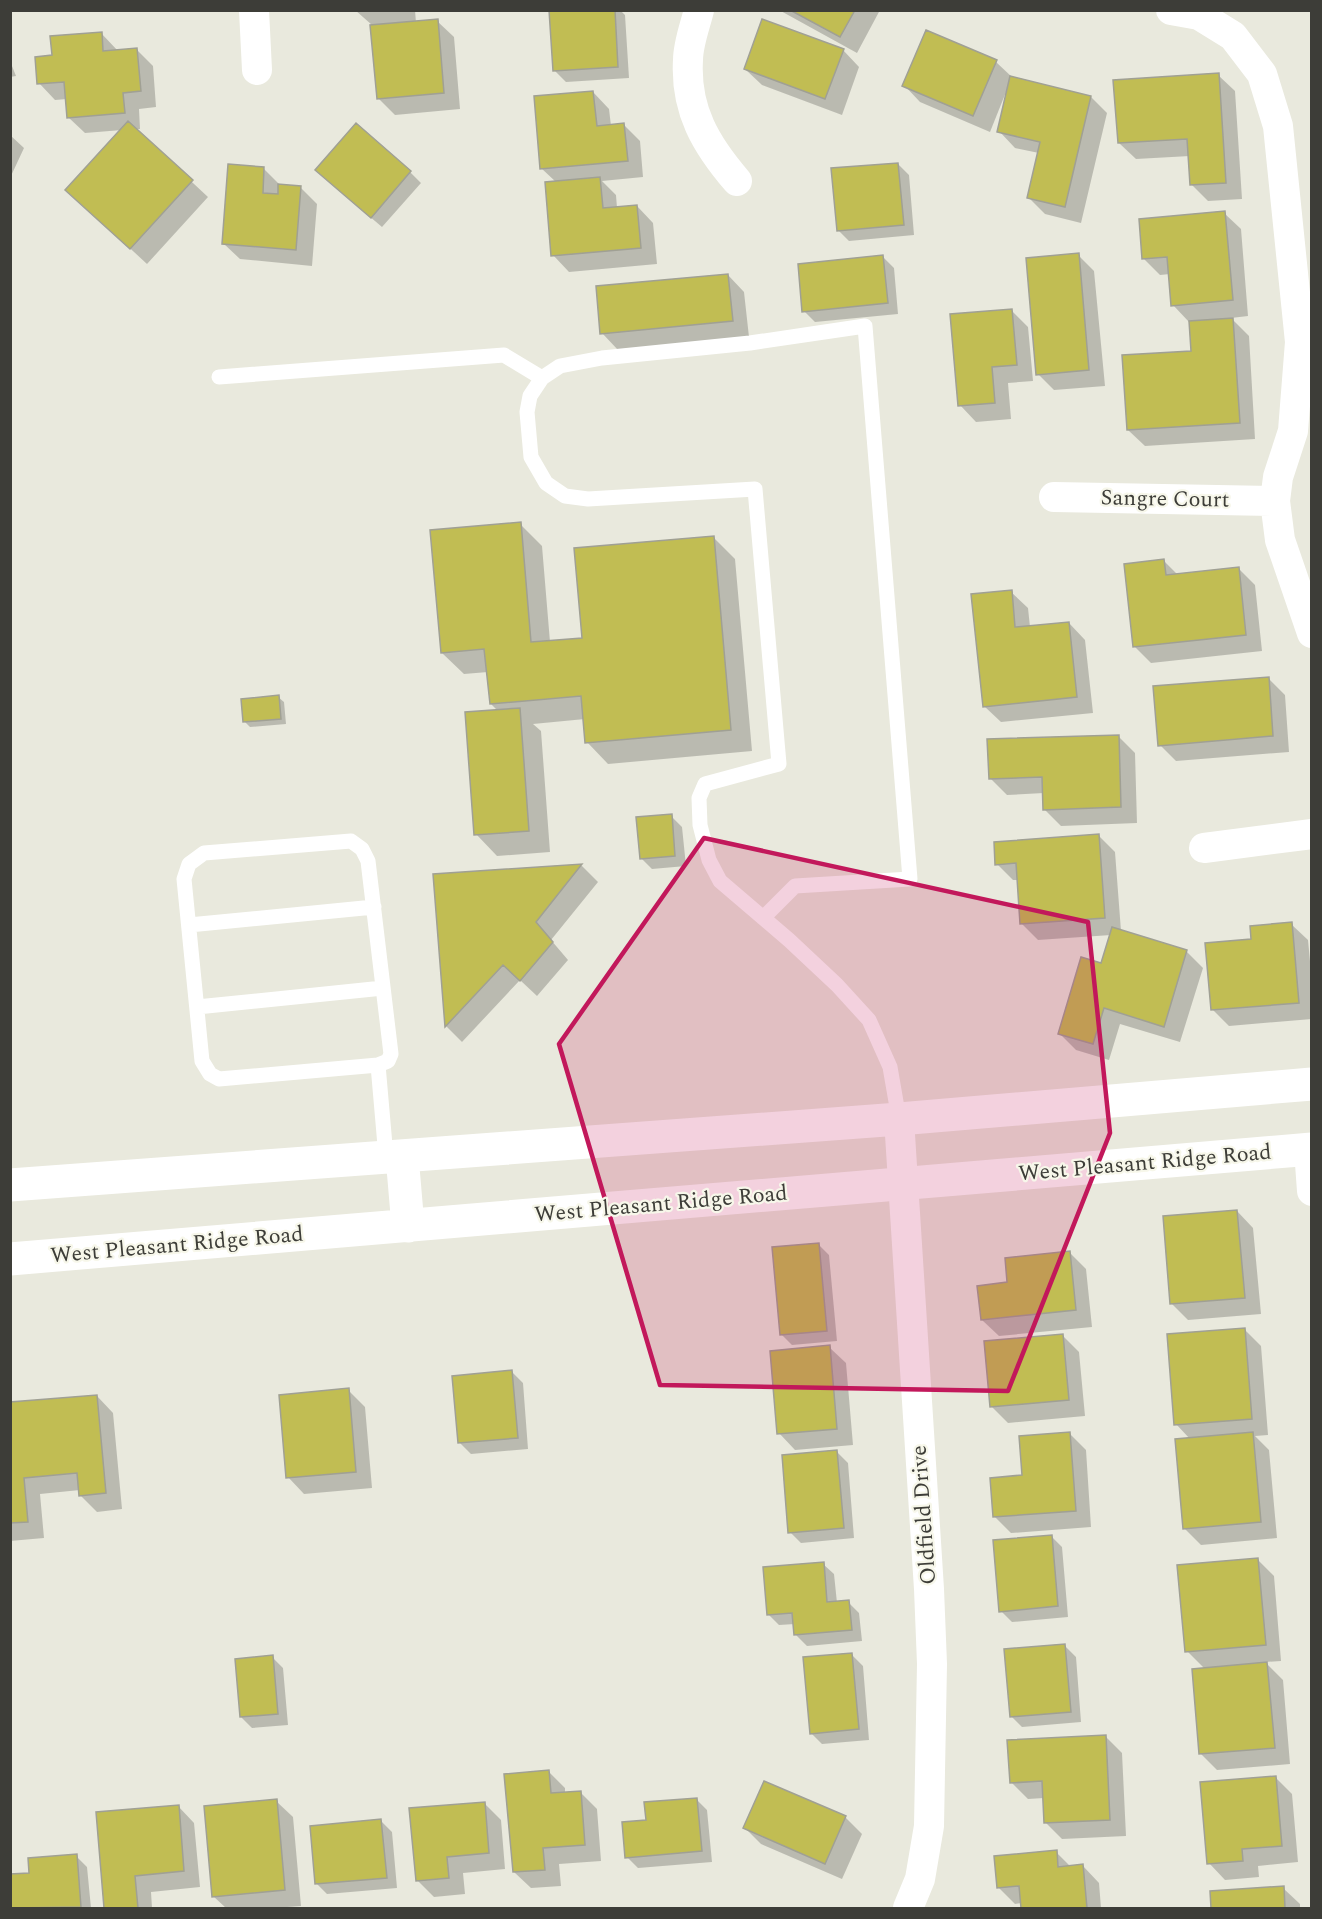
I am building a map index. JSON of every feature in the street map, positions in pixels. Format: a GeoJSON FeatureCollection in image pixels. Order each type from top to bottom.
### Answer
{"type":"FeatureCollection","features":[{"type":"Feature","properties":{"kind":"main road"},"geometry":{"type":"LineString","coordinates":[[10,1185],[899,1119],[1311,1084]]}},
{"type":"Feature","properties":{"kind":"main road","name":"West Pleasant Ridge Road"},"geometry":{"type":"LineString","coordinates":[[10,1259],[1310,1149]]}},
{"type":"Feature","properties":{"kind":"main road"},"geometry":{"type":"LineString","coordinates":[[394,1157],[408,1226]]}},
{"type":"Feature","properties":{"kind":"street"},"geometry":{"type":"LineString","coordinates":[[254,10],[257,70]]}},
{"type":"Feature","properties":{"kind":"street"},"geometry":{"type":"LineString","coordinates":[[699,10],[687,60],[692,105],[700,130],[716,157],[737,181]]}},
{"type":"Feature","properties":{"kind":"street"},"geometry":{"type":"LineString","coordinates":[[1171,10],[1199,15],[1233,36],[1262,74],[1278,126],[1300,342],[1293,431],[1278,477],[1275,501],[1280,540],[1311,633]]}},
{"type":"Feature","properties":{"kind":"street","name":"Sangre Court"},"geometry":{"type":"LineString","coordinates":[[1054,497],[1275,501]]}},
{"type":"Feature","properties":{"kind":"street"},"geometry":{"type":"LineString","coordinates":[[1204,848],[1311,834]]}},
{"type":"Feature","properties":{"kind":"street","name":"Oldfield Drive"},"geometry":{"type":"LineString","coordinates":[[899,1119],[932,1664],[929,1826],[920,1879],[908,1908]]}},
{"type":"Feature","properties":{"kind":"street"},"geometry":{"type":"LineString","coordinates":[[1310,1149],[1311,1191]]}},
{"type":"Feature","properties":{"kind":"lane"},"geometry":{"type":"LineString","coordinates":[[763,918],[795,886],[910,879],[865,326],[750,343],[602,358],[560,366],[542,378],[530,396],[526,412],[531,457],[546,483],[565,496],[588,499],[755,489],[779,764],[705,784],[699,798],[700,825],[709,860],[720,881],[837,985],[869,1020],[890,1066],[899,1119]]}},
{"type":"Feature","properties":{"kind":"lane"},"geometry":{"type":"LineString","coordinates":[[219,377],[504,355],[542,378]]}},
{"type":"Feature","properties":{"kind":"lane"},"geometry":{"type":"LineString","coordinates":[[351,841],[362,849],[368,861],[391,1054],[388,1061],[378,1065],[219,1079],[210,1074],[202,1061],[189,924],[184,879],[189,864],[204,854],[351,841]]}},
{"type":"Feature","properties":{"kind":"lane"},"geometry":{"type":"LineString","coordinates":[[189,924],[374,907]]}},
{"type":"Feature","properties":{"kind":"lane"},"geometry":{"type":"LineString","coordinates":[[196,1007],[383,988]]}},
{"type":"Feature","properties":{"kind":"lane"},"geometry":{"type":"LineString","coordinates":[[378,1065],[394,1157]]}},
{"type":"Feature","properties":{"kind":"highlighted area"},"geometry":{"type":"Polygon","coordinates":[[[704,838],[1088,922],[1110,1133],[1008,1391],[660,1385],[559,1044],[704,838]]]}},
{"type":"Feature","properties":{"kind":"building"},"geometry":{"type":"Polygon","coordinates":[[[549,10],[615,10],[618,67],[553,71],[549,10]]]}},
{"type":"Feature","properties":{"kind":"building"},"geometry":{"type":"Polygon","coordinates":[[[790,10],[855,10],[840,37],[790,10]]]}},
{"type":"Feature","properties":{"kind":"building"},"geometry":{"type":"Polygon","coordinates":[[[438,19],[444,93],[377,99],[370,25],[438,19]]]}},
{"type":"Feature","properties":{"kind":"building"},"geometry":{"type":"Polygon","coordinates":[[[762,19],[844,49],[825,99],[744,69],[762,19]]]}},
{"type":"Feature","properties":{"kind":"building"},"geometry":{"type":"Polygon","coordinates":[[[926,30],[997,60],[973,116],[902,86],[926,30]]]}},
{"type":"Feature","properties":{"kind":"building"},"geometry":{"type":"Polygon","coordinates":[[[102,32],[103,51],[137,48],[141,91],[123,93],[125,113],[67,118],[64,82],[37,84],[35,57],[52,55],[50,36],[102,32]]]}},
{"type":"Feature","properties":{"kind":"building"},"geometry":{"type":"Polygon","coordinates":[[[1219,73],[1226,183],[1190,185],[1187,139],[1118,143],[1113,80],[1219,73]]]}},
{"type":"Feature","properties":{"kind":"building"},"geometry":{"type":"Polygon","coordinates":[[[1010,76],[1091,96],[1065,207],[1027,198],[1040,142],[997,132],[1010,76]]]}},
{"type":"Feature","properties":{"kind":"building"},"geometry":{"type":"Polygon","coordinates":[[[593,91],[597,126],[624,123],[628,161],[540,169],[534,96],[593,91]]]}},
{"type":"Feature","properties":{"kind":"building"},"geometry":{"type":"Polygon","coordinates":[[[128,121],[193,180],[130,249],[65,190],[128,121]]]}},
{"type":"Feature","properties":{"kind":"building"},"geometry":{"type":"Polygon","coordinates":[[[356,123],[411,171],[371,218],[315,170],[356,123]]]}},
{"type":"Feature","properties":{"kind":"building"},"geometry":{"type":"Polygon","coordinates":[[[898,163],[904,225],[837,231],[831,168],[898,163]]]}},
{"type":"Feature","properties":{"kind":"building"},"geometry":{"type":"Polygon","coordinates":[[[228,164],[264,167],[263,193],[278,194],[278,184],[301,186],[296,250],[222,244],[228,164]]]}},
{"type":"Feature","properties":{"kind":"building"},"geometry":{"type":"Polygon","coordinates":[[[600,177],[603,208],[637,205],[641,248],[551,256],[545,182],[600,177]]]}},
{"type":"Feature","properties":{"kind":"building"},"geometry":{"type":"Polygon","coordinates":[[[1225,211],[1233,300],[1171,306],[1167,257],[1142,259],[1139,219],[1225,211]]]}},
{"type":"Feature","properties":{"kind":"building"},"geometry":{"type":"Polygon","coordinates":[[[1079,253],[1089,370],[1036,375],[1026,258],[1079,253]]]}},
{"type":"Feature","properties":{"kind":"building"},"geometry":{"type":"Polygon","coordinates":[[[883,255],[888,303],[802,312],[798,264],[883,255]]]}},
{"type":"Feature","properties":{"kind":"building"},"geometry":{"type":"Polygon","coordinates":[[[728,274],[733,321],[600,334],[596,286],[728,274]]]}},
{"type":"Feature","properties":{"kind":"building"},"geometry":{"type":"Polygon","coordinates":[[[1012,309],[1017,365],[992,367],[995,403],[958,406],[950,314],[1012,309]]]}},
{"type":"Feature","properties":{"kind":"building"},"geometry":{"type":"Polygon","coordinates":[[[1233,318],[1240,423],[1127,430],[1122,355],[1191,351],[1189,321],[1233,318]]]}},
{"type":"Feature","properties":{"kind":"building"},"geometry":{"type":"Polygon","coordinates":[[[521,522],[531,642],[582,638],[574,548],[714,536],[731,730],[585,743],[581,696],[490,704],[484,649],[441,653],[430,530],[521,522]]]}},
{"type":"Feature","properties":{"kind":"building"},"geometry":{"type":"Polygon","coordinates":[[[1164,559],[1166,575],[1239,567],[1246,635],[1133,647],[1124,564],[1164,559]]]}},
{"type":"Feature","properties":{"kind":"building"},"geometry":{"type":"Polygon","coordinates":[[[1012,590],[1015,627],[1069,622],[1077,697],[983,707],[971,594],[1012,590]]]}},
{"type":"Feature","properties":{"kind":"building"},"geometry":{"type":"Polygon","coordinates":[[[1269,677],[1273,736],[1158,746],[1153,686],[1269,677]]]}},
{"type":"Feature","properties":{"kind":"building"},"geometry":{"type":"Polygon","coordinates":[[[279,695],[281,719],[243,722],[241,699],[279,695]]]}},
{"type":"Feature","properties":{"kind":"building"},"geometry":{"type":"Polygon","coordinates":[[[520,708],[529,831],[474,835],[465,712],[520,708]]]}},
{"type":"Feature","properties":{"kind":"building"},"geometry":{"type":"Polygon","coordinates":[[[1119,735],[1121,807],[1043,810],[1042,777],[989,779],[987,739],[1119,735]]]}},
{"type":"Feature","properties":{"kind":"building"},"geometry":{"type":"Polygon","coordinates":[[[672,814],[675,856],[640,859],[636,817],[672,814]]]}},
{"type":"Feature","properties":{"kind":"building"},"geometry":{"type":"Polygon","coordinates":[[[1099,834],[1105,918],[1020,924],[1016,863],[995,865],[994,842],[1099,834]]]}},
{"type":"Feature","properties":{"kind":"building"},"geometry":{"type":"Polygon","coordinates":[[[582,864],[536,922],[553,942],[520,981],[503,965],[445,1027],[433,874],[582,864]]]}},
{"type":"Feature","properties":{"kind":"building"},"geometry":{"type":"Polygon","coordinates":[[[1292,922],[1299,1003],[1211,1010],[1205,943],[1251,939],[1250,926],[1292,922]]]}},
{"type":"Feature","properties":{"kind":"building"},"geometry":{"type":"Polygon","coordinates":[[[1112,927],[1187,950],[1164,1027],[1104,1008],[1093,1044],[1058,1034],[1081,957],[1101,963],[1112,927]]]}},
{"type":"Feature","properties":{"kind":"building"},"geometry":{"type":"Polygon","coordinates":[[[1237,1210],[1245,1298],[1170,1304],[1163,1216],[1237,1210]]]}},
{"type":"Feature","properties":{"kind":"building"},"geometry":{"type":"Polygon","coordinates":[[[819,1243],[827,1331],[780,1335],[772,1247],[819,1243]]]}},
{"type":"Feature","properties":{"kind":"building"},"geometry":{"type":"Polygon","coordinates":[[[1070,1251],[1076,1310],[981,1320],[977,1286],[1007,1282],[1005,1258],[1070,1251]]]}},
{"type":"Feature","properties":{"kind":"building"},"geometry":{"type":"Polygon","coordinates":[[[1245,1328],[1252,1419],[1174,1425],[1167,1334],[1245,1328]]]}},
{"type":"Feature","properties":{"kind":"building"},"geometry":{"type":"Polygon","coordinates":[[[1063,1334],[1069,1400],[990,1407],[984,1341],[1063,1334]]]}},
{"type":"Feature","properties":{"kind":"building"},"geometry":{"type":"Polygon","coordinates":[[[830,1345],[837,1429],[777,1434],[770,1351],[830,1345]]]}},
{"type":"Feature","properties":{"kind":"building"},"geometry":{"type":"Polygon","coordinates":[[[512,1370],[518,1438],[458,1443],[452,1376],[512,1370]]]}},
{"type":"Feature","properties":{"kind":"building"},"geometry":{"type":"Polygon","coordinates":[[[349,1388],[356,1472],[286,1478],[279,1395],[349,1388]]]}},
{"type":"Feature","properties":{"kind":"building"},"geometry":{"type":"Polygon","coordinates":[[[97,1395],[106,1493],[79,1496],[77,1473],[24,1478],[28,1522],[10,1523],[10,1402],[97,1395]]]}},
{"type":"Feature","properties":{"kind":"building"},"geometry":{"type":"Polygon","coordinates":[[[1070,1432],[1076,1511],[993,1517],[990,1478],[1022,1475],[1019,1436],[1070,1432]]]}},
{"type":"Feature","properties":{"kind":"building"},"geometry":{"type":"Polygon","coordinates":[[[1253,1432],[1261,1522],[1183,1529],[1175,1439],[1253,1432]]]}},
{"type":"Feature","properties":{"kind":"building"},"geometry":{"type":"Polygon","coordinates":[[[837,1450],[844,1528],[788,1533],[782,1455],[837,1450]]]}},
{"type":"Feature","properties":{"kind":"building"},"geometry":{"type":"Polygon","coordinates":[[[1052,1535],[1058,1606],[999,1612],[993,1540],[1052,1535]]]}},
{"type":"Feature","properties":{"kind":"building"},"geometry":{"type":"Polygon","coordinates":[[[1258,1558],[1266,1645],[1185,1652],[1177,1565],[1258,1558]]]}},
{"type":"Feature","properties":{"kind":"building"},"geometry":{"type":"Polygon","coordinates":[[[824,1562],[827,1602],[849,1600],[852,1630],[794,1635],[792,1613],[767,1615],[763,1567],[824,1562]]]}},
{"type":"Feature","properties":{"kind":"building"},"geometry":{"type":"Polygon","coordinates":[[[1065,1644],[1071,1712],[1010,1717],[1004,1649],[1065,1644]]]}},
{"type":"Feature","properties":{"kind":"building"},"geometry":{"type":"Polygon","coordinates":[[[852,1653],[859,1729],[810,1734],[803,1657],[852,1653]]]}},
{"type":"Feature","properties":{"kind":"building"},"geometry":{"type":"Polygon","coordinates":[[[273,1655],[278,1714],[240,1717],[235,1659],[273,1655]]]}},
{"type":"Feature","properties":{"kind":"building"},"geometry":{"type":"Polygon","coordinates":[[[1267,1662],[1275,1748],[1199,1754],[1192,1669],[1267,1662]]]}},
{"type":"Feature","properties":{"kind":"building"},"geometry":{"type":"Polygon","coordinates":[[[1106,1735],[1110,1820],[1044,1823],[1042,1781],[1010,1783],[1007,1740],[1106,1735]]]}},
{"type":"Feature","properties":{"kind":"building"},"geometry":{"type":"Polygon","coordinates":[[[549,1770],[551,1793],[581,1791],[585,1845],[543,1848],[545,1870],[513,1872],[504,1774],[549,1770]]]}},
{"type":"Feature","properties":{"kind":"building"},"geometry":{"type":"Polygon","coordinates":[[[1276,1776],[1282,1846],[1242,1849],[1243,1861],[1207,1864],[1200,1782],[1276,1776]]]}},
{"type":"Feature","properties":{"kind":"building"},"geometry":{"type":"Polygon","coordinates":[[[764,1781],[846,1816],[825,1864],[743,1828],[764,1781]]]}},
{"type":"Feature","properties":{"kind":"building"},"geometry":{"type":"Polygon","coordinates":[[[697,1798],[702,1851],[625,1858],[622,1822],[646,1820],[644,1802],[697,1798]]]}},
{"type":"Feature","properties":{"kind":"building"},"geometry":{"type":"Polygon","coordinates":[[[277,1799],[285,1890],[212,1897],[204,1806],[277,1799]]]}},
{"type":"Feature","properties":{"kind":"building"},"geometry":{"type":"Polygon","coordinates":[[[485,1802],[489,1853],[447,1857],[449,1878],[416,1881],[409,1808],[485,1802]]]}},
{"type":"Feature","properties":{"kind":"building"},"geometry":{"type":"Polygon","coordinates":[[[179,1805],[184,1871],[135,1876],[138,1908],[104,1908],[96,1812],[179,1805]]]}},
{"type":"Feature","properties":{"kind":"building"},"geometry":{"type":"Polygon","coordinates":[[[381,1819],[387,1878],[315,1884],[310,1826],[381,1819]]]}},
{"type":"Feature","properties":{"kind":"building"},"geometry":{"type":"Polygon","coordinates":[[[1057,1850],[1058,1867],[1083,1864],[1087,1908],[1021,1908],[1019,1886],[997,1888],[994,1856],[1057,1850]]]}},
{"type":"Feature","properties":{"kind":"building"},"geometry":{"type":"Polygon","coordinates":[[[77,1854],[81,1907],[10,1908],[10,1874],[29,1873],[28,1858],[77,1854]]]}},
{"type":"Feature","properties":{"kind":"building"},"geometry":{"type":"Polygon","coordinates":[[[1284,1886],[1285,1908],[1211,1908],[1210,1891],[1284,1886]]]}}]}
